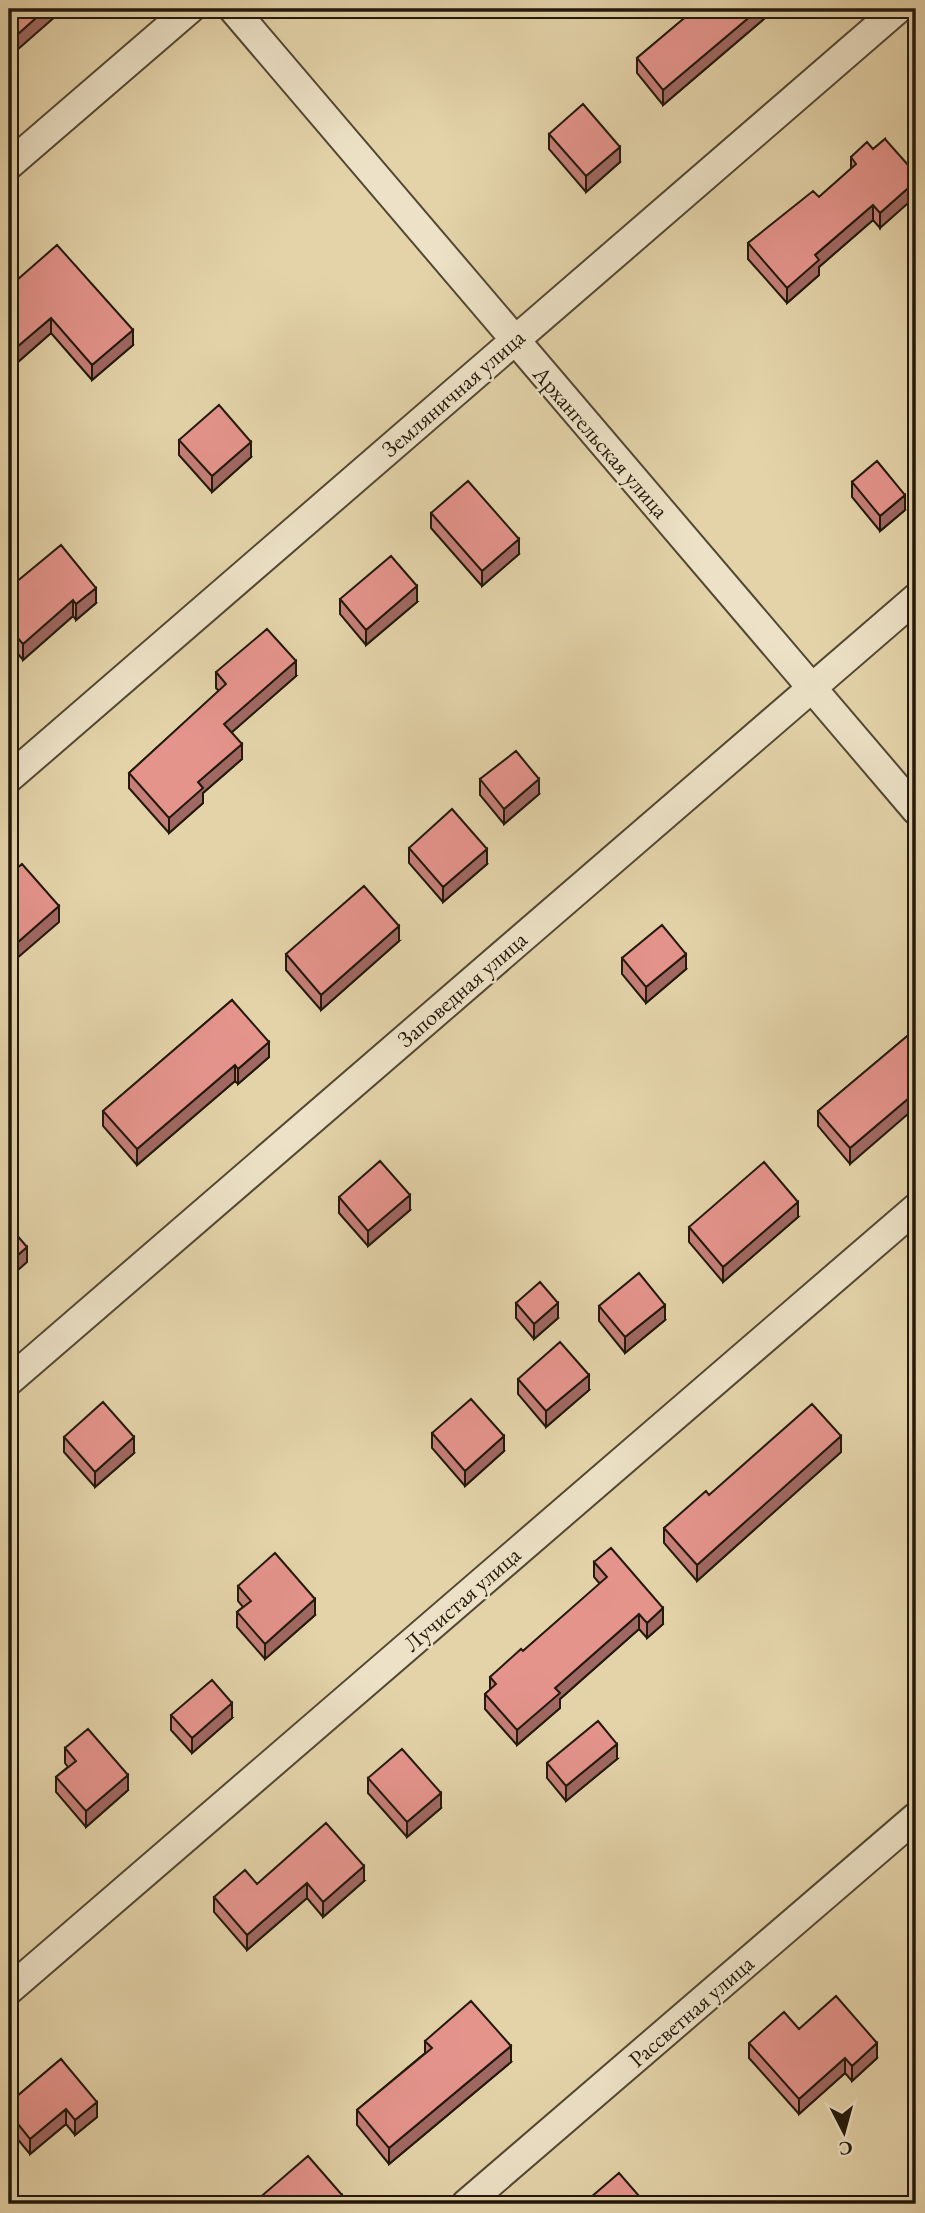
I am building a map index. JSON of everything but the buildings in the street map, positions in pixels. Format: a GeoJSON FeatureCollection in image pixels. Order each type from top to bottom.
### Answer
{"type":"FeatureCollection","features":[{"type":"Feature","properties":{"kind":"street"},"geometry":{"type":"LineString","coordinates":[[9,165],[190,9]]}},
{"type":"Feature","properties":{"kind":"street","name":"Архангельская улица"},"geometry":{"type":"LineString","coordinates":[[233,9],[916,810]]}},
{"type":"Feature","properties":{"kind":"street","name":"Земляничная улица"},"geometry":{"type":"LineString","coordinates":[[9,778],[898,9]]}},
{"type":"Feature","properties":{"kind":"street","name":"Заповедная улица"},"geometry":{"type":"LineString","coordinates":[[9,1381],[916,598]]}},
{"type":"Feature","properties":{"kind":"street","name":"Лучистая улица"},"geometry":{"type":"LineString","coordinates":[[9,1990],[916,1208]]}},
{"type":"Feature","properties":{"kind":"street","name":"Рассветная улица"},"geometry":{"type":"LineString","coordinates":[[466,2204],[916,1817]]}}]}
